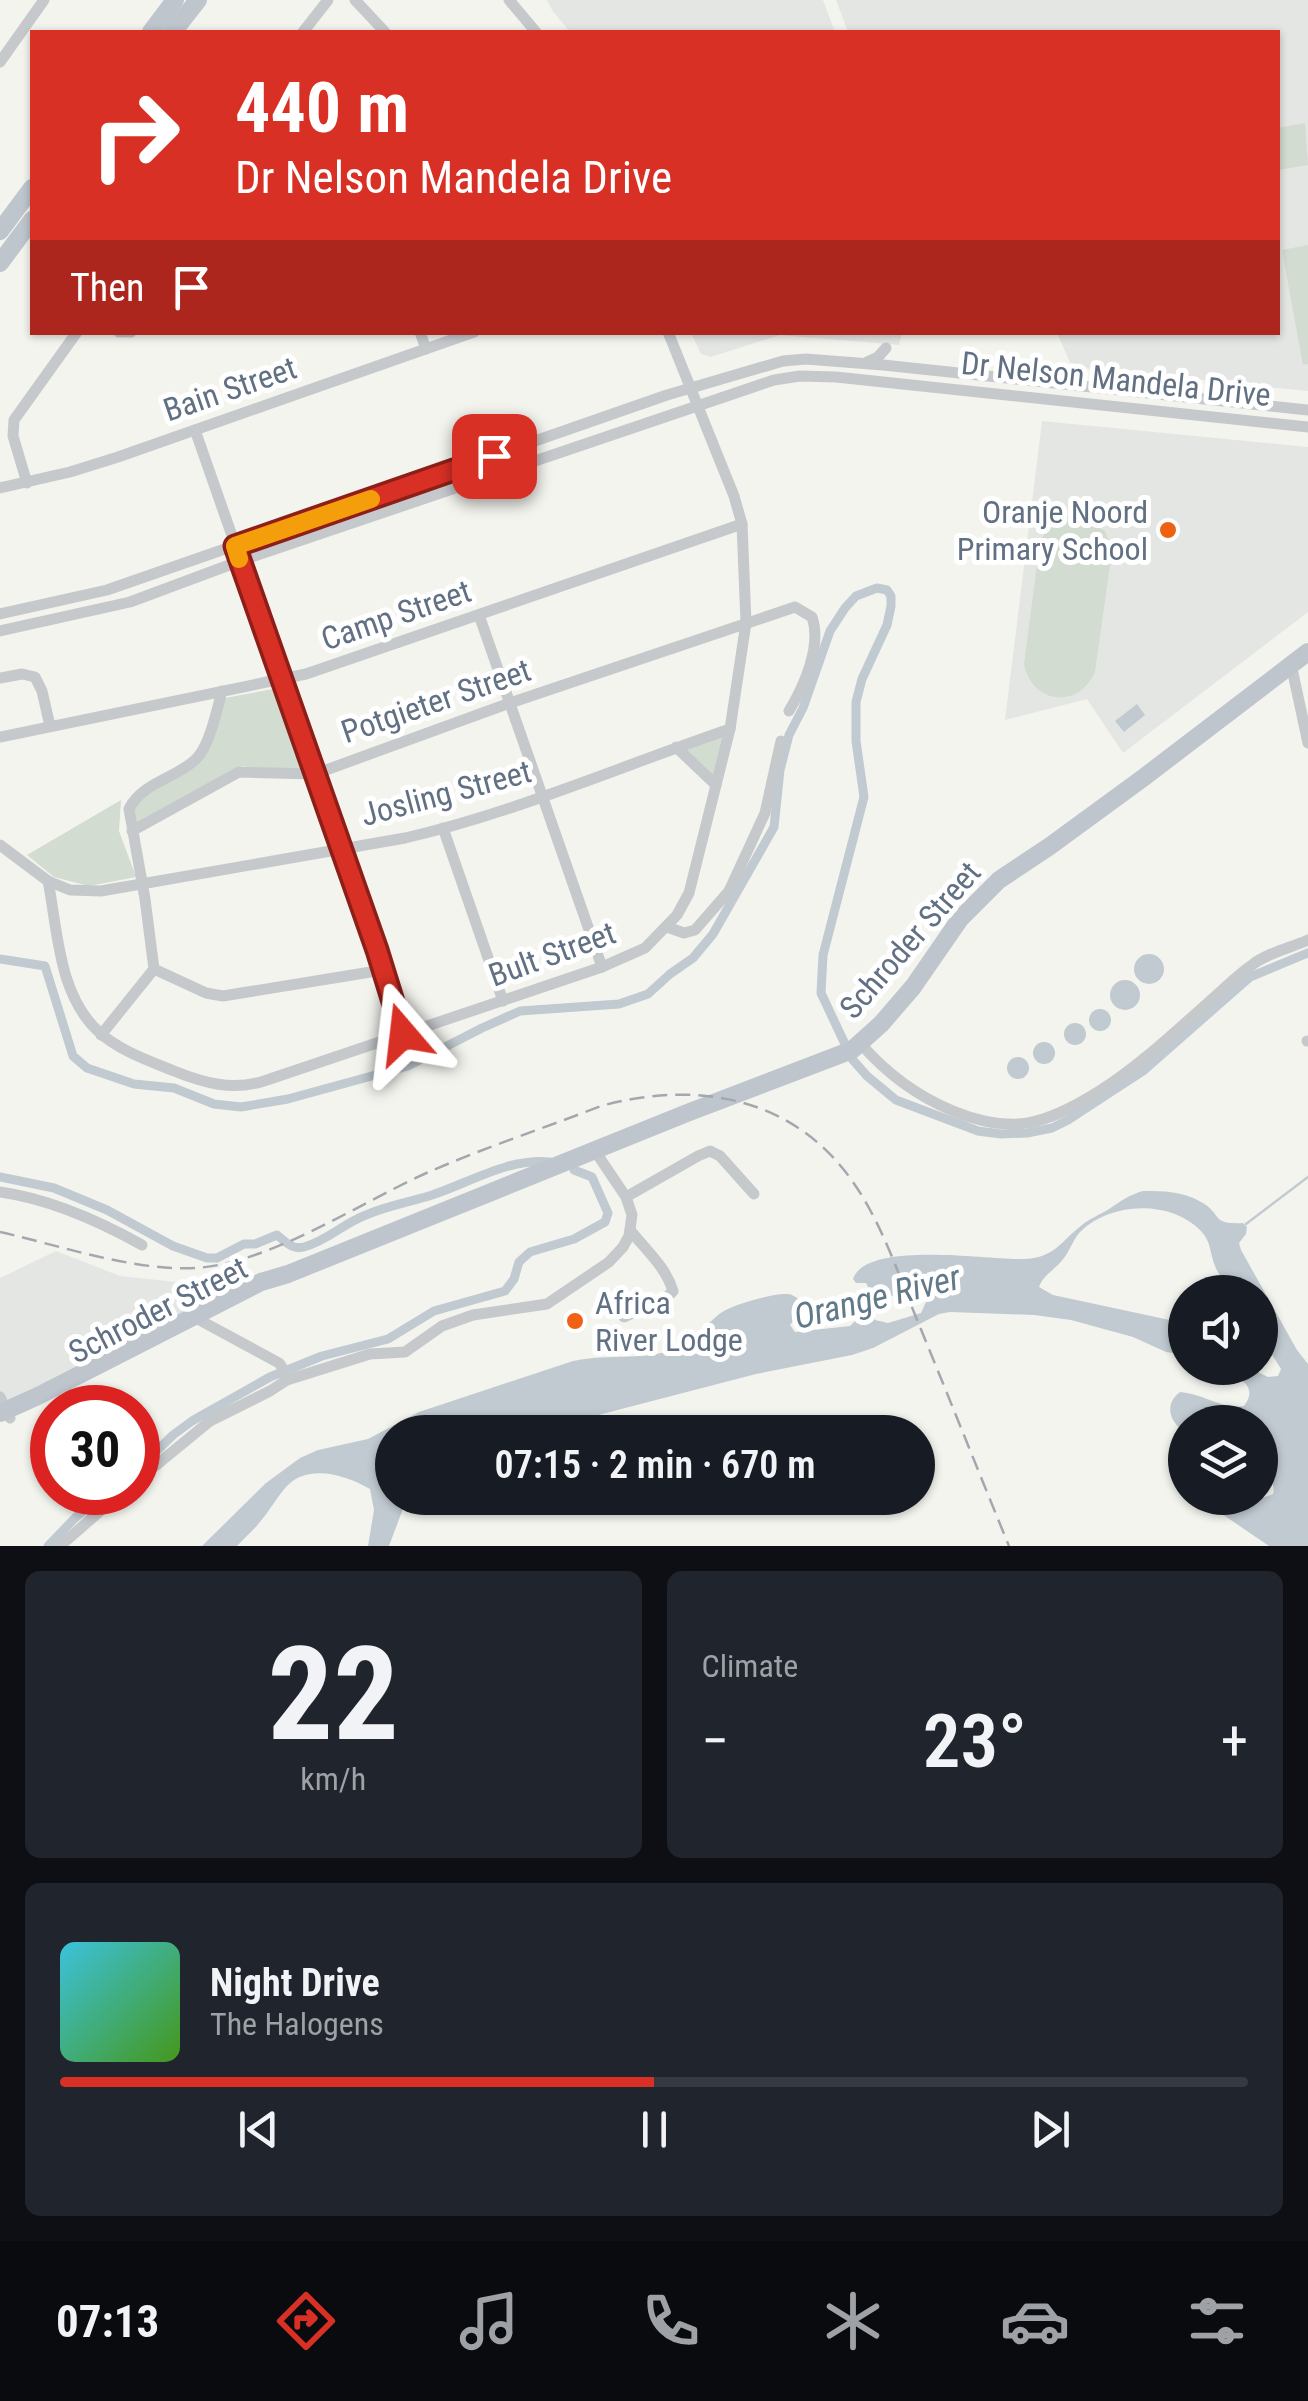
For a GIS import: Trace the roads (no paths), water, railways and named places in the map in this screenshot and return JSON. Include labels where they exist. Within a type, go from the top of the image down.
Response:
[{"type":"highway","points":[[152,30],[175,0]]},
{"type":"highway","points":[[176,30],[198,0]]},
{"type":"highway","points":[[0,232],[30,191]]},
{"type":"highway","points":[[0,262],[30,223]]},
{"type":"highway","name":"Schroder Street","points":[[3,1413],[278,1283],[288,1274],[852,1049],[881,1024],[960,919],[999,880],[1143,778],[1308,652]]},
{"type":"street","points":[[0,62],[44,0]]},
{"type":"street","points":[[306,30],[328,0]]},
{"type":"street","points":[[354,0],[383,30]]},
{"type":"street","points":[[509,0],[534,30]]},
{"type":"street","points":[[26,483],[13,436],[14,420],[74,335]]},
{"type":"street","points":[[421,335],[426,349]]},
{"type":"street","name":"Bain Street","points":[[0,488],[102,462],[466,335]]},
{"type":"street","name":"Bult Street","points":[[48,881],[68,982],[81,1010],[101,1034],[127,1050],[210,1084],[242,1087],[602,967],[645,948],[667,927],[693,882],[730,729],[746,623],[742,524],[669,335]]},
{"type":"street","points":[[863,364],[886,348]]},
{"type":"street","name":"Dr Nelson Mandela Drive","points":[[0,614],[107,590],[692,388],[783,361],[863,364],[1308,410]]},
{"type":"street","points":[[860,379],[889,368],[913,385]]},
{"type":"street","name":"Dr Nelson Mandela Drive","points":[[0,632],[130,602],[240,561],[787,377],[860,379],[1308,428]]},
{"type":"street","points":[[195,430],[403,1034]]},
{"type":"street","name":"Camp Street","points":[[0,736],[314,672],[742,524]]},
{"type":"street","name":"Potgieter Street","points":[[132,831],[239,772],[315,774],[794,607],[805,611],[814,622],[814,644],[789,711]]},
{"type":"street","points":[[479,615],[602,967]]},
{"type":"street","points":[[1291,664],[1304,704],[1308,743]]},
{"type":"street","points":[[0,678],[26,674],[38,679],[50,726]]},
{"type":"street","points":[[101,1034],[154,969],[129,809],[136,798],[201,753],[222,692]]},
{"type":"street","name":"Josling Street","points":[[48,881],[80,892],[101,891],[406,838],[730,729]]},
{"type":"street","points":[[667,927],[684,933],[695,930],[729,891],[765,813],[781,741]]},
{"type":"street","points":[[676,748],[716,784]]},
{"type":"street","points":[[444,828],[503,1001]]},
{"type":"street","points":[[0,845],[48,881]]},
{"type":"street","points":[[852,1049],[870,1055],[912,1091],[967,1117],[998,1124],[1049,1119],[1140,1063],[1255,962],[1308,940]]},
{"type":"street","points":[[154,969],[218,996],[383,970]]},
{"type":"street","points":[[160,1462],[210,1421],[270,1391],[285,1372],[370,1354],[405,1352],[442,1326],[473,1315],[547,1304],[608,1262],[623,1247],[632,1215],[626,1197],[595,1151]]},
{"type":"street","points":[[626,1197],[710,1152],[720,1156],[754,1194]]},
{"type":"street","points":[[0,1192],[24,1196],[105,1224],[142,1246]]},
{"type":"street","points":[[624,1317],[665,1299],[672,1290],[662,1268],[630,1230]]},
{"type":"street","points":[[196,1319],[285,1372]]},
{"type":"street","points":[[60,1546],[96,1515]]},
{"type":"water","points":[[1137,704],[1145,715],[1124,732],[1115,721]]},
{"type":"water","points":[[1149,954],[1163,963],[1164,969],[1155,983],[1149,984],[1135,975],[1134,969],[1143,955]]},
{"type":"water","points":[[1125,980],[1136,984],[1140,995],[1136,1006],[1125,1010],[1114,1006],[1110,995],[1114,984]]},
{"type":"water","points":[[1100,1009],[1108,1012],[1108,1028],[1100,1031],[1092,1028],[1089,1020],[1092,1012]]},
{"type":"water","points":[[1075,1023],[1083,1026],[1083,1042],[1075,1045],[1067,1042],[1064,1034],[1067,1026]]},
{"type":"water","points":[[1044,1042],[1052,1045],[1052,1061],[1044,1064],[1036,1061],[1033,1053],[1036,1045]]},
{"type":"water","points":[[1018,1057],[1026,1060],[1026,1076],[1018,1079],[1010,1076],[1007,1068],[1010,1060]]},
{"type":"water","name":"Orange River","points":[[1143,1191],[1187,1196],[1208,1206],[1221,1220],[1247,1227],[1239,1243],[1255,1275],[1220,1275],[1209,1243],[1188,1221],[1173,1213],[1140,1208],[1093,1222],[1080,1232],[1064,1258],[1043,1279],[1039,1287],[1053,1295],[1168,1320],[1168,1352],[1133,1337],[1071,1320],[950,1312],[852,1355],[756,1374],[598,1415],[413,1415],[573,1361],[669,1351],[688,1343],[724,1311],[779,1294],[799,1299],[799,1314],[790,1325],[795,1332],[850,1326],[857,1319],[868,1287],[853,1279],[863,1267],[903,1256],[1043,1256],[1088,1220]],"holes":[[[899,1294],[918,1295],[926,1302],[921,1313],[888,1323],[875,1320],[877,1306]]]},
{"type":"water","points":[[1278,1316],[1308,1364],[1308,1546],[1269,1546],[1223,1515],[1278,1515],[1278,1405],[1245,1405],[1249,1392],[1246,1385],[1278,1385]]},
{"type":"water","points":[[1180,1392],[1225,1405],[1171,1405]]},
{"type":"water","points":[[375,1435],[375,1515],[401,1515],[389,1546],[368,1546],[374,1510],[370,1489],[340,1476],[318,1473],[297,1478],[288,1485],[237,1546],[202,1546],[266,1483],[300,1458]]},
{"type":"waterway","points":[[0,959],[45,966],[73,1056],[87,1068],[134,1084],[174,1088],[214,1104],[241,1107],[288,1099],[408,1066],[520,1011],[619,1004],[648,994],[693,958],[713,934],[774,827],[780,770],[789,735],[803,708],[830,631],[856,596],[877,588],[887,590],[891,606],[856,702],[856,741],[864,797],[823,955],[821,993],[852,1059],[867,1076],[896,1100],[978,1131],[1027,1133],[1052,1128],[1143,1071],[1250,977],[1308,953]]},
{"type":"waterway","points":[[0,1177],[54,1188],[107,1210],[173,1246],[217,1258],[244,1244],[277,1235],[293,1246],[304,1247],[374,1212],[504,1167],[550,1162]]},
{"type":"waterway","points":[[160,1448],[192,1421],[270,1377],[322,1356],[388,1339],[434,1311],[505,1291],[519,1262],[530,1252],[574,1239],[605,1222],[608,1213],[592,1177],[574,1170]]},
{"type":"waterway","points":[[1246,1224],[1308,1177]]},
{"type":"waterway","points":[[48,1546],[78,1515]]},
{"type":"railway","points":[[0,1232],[147,1266],[196,1268],[224,1264],[282,1245],[422,1175],[601,1106],[672,1095],[740,1102],[772,1113],[802,1130],[829,1153],[864,1199],[890,1253],[1009,1546]]},
{"type":"place","name":"Oranje Noord Primary School","points":[[1168,530]]},
{"type":"place","name":"Africa River Lodge","points":[[575,1321]]}]
